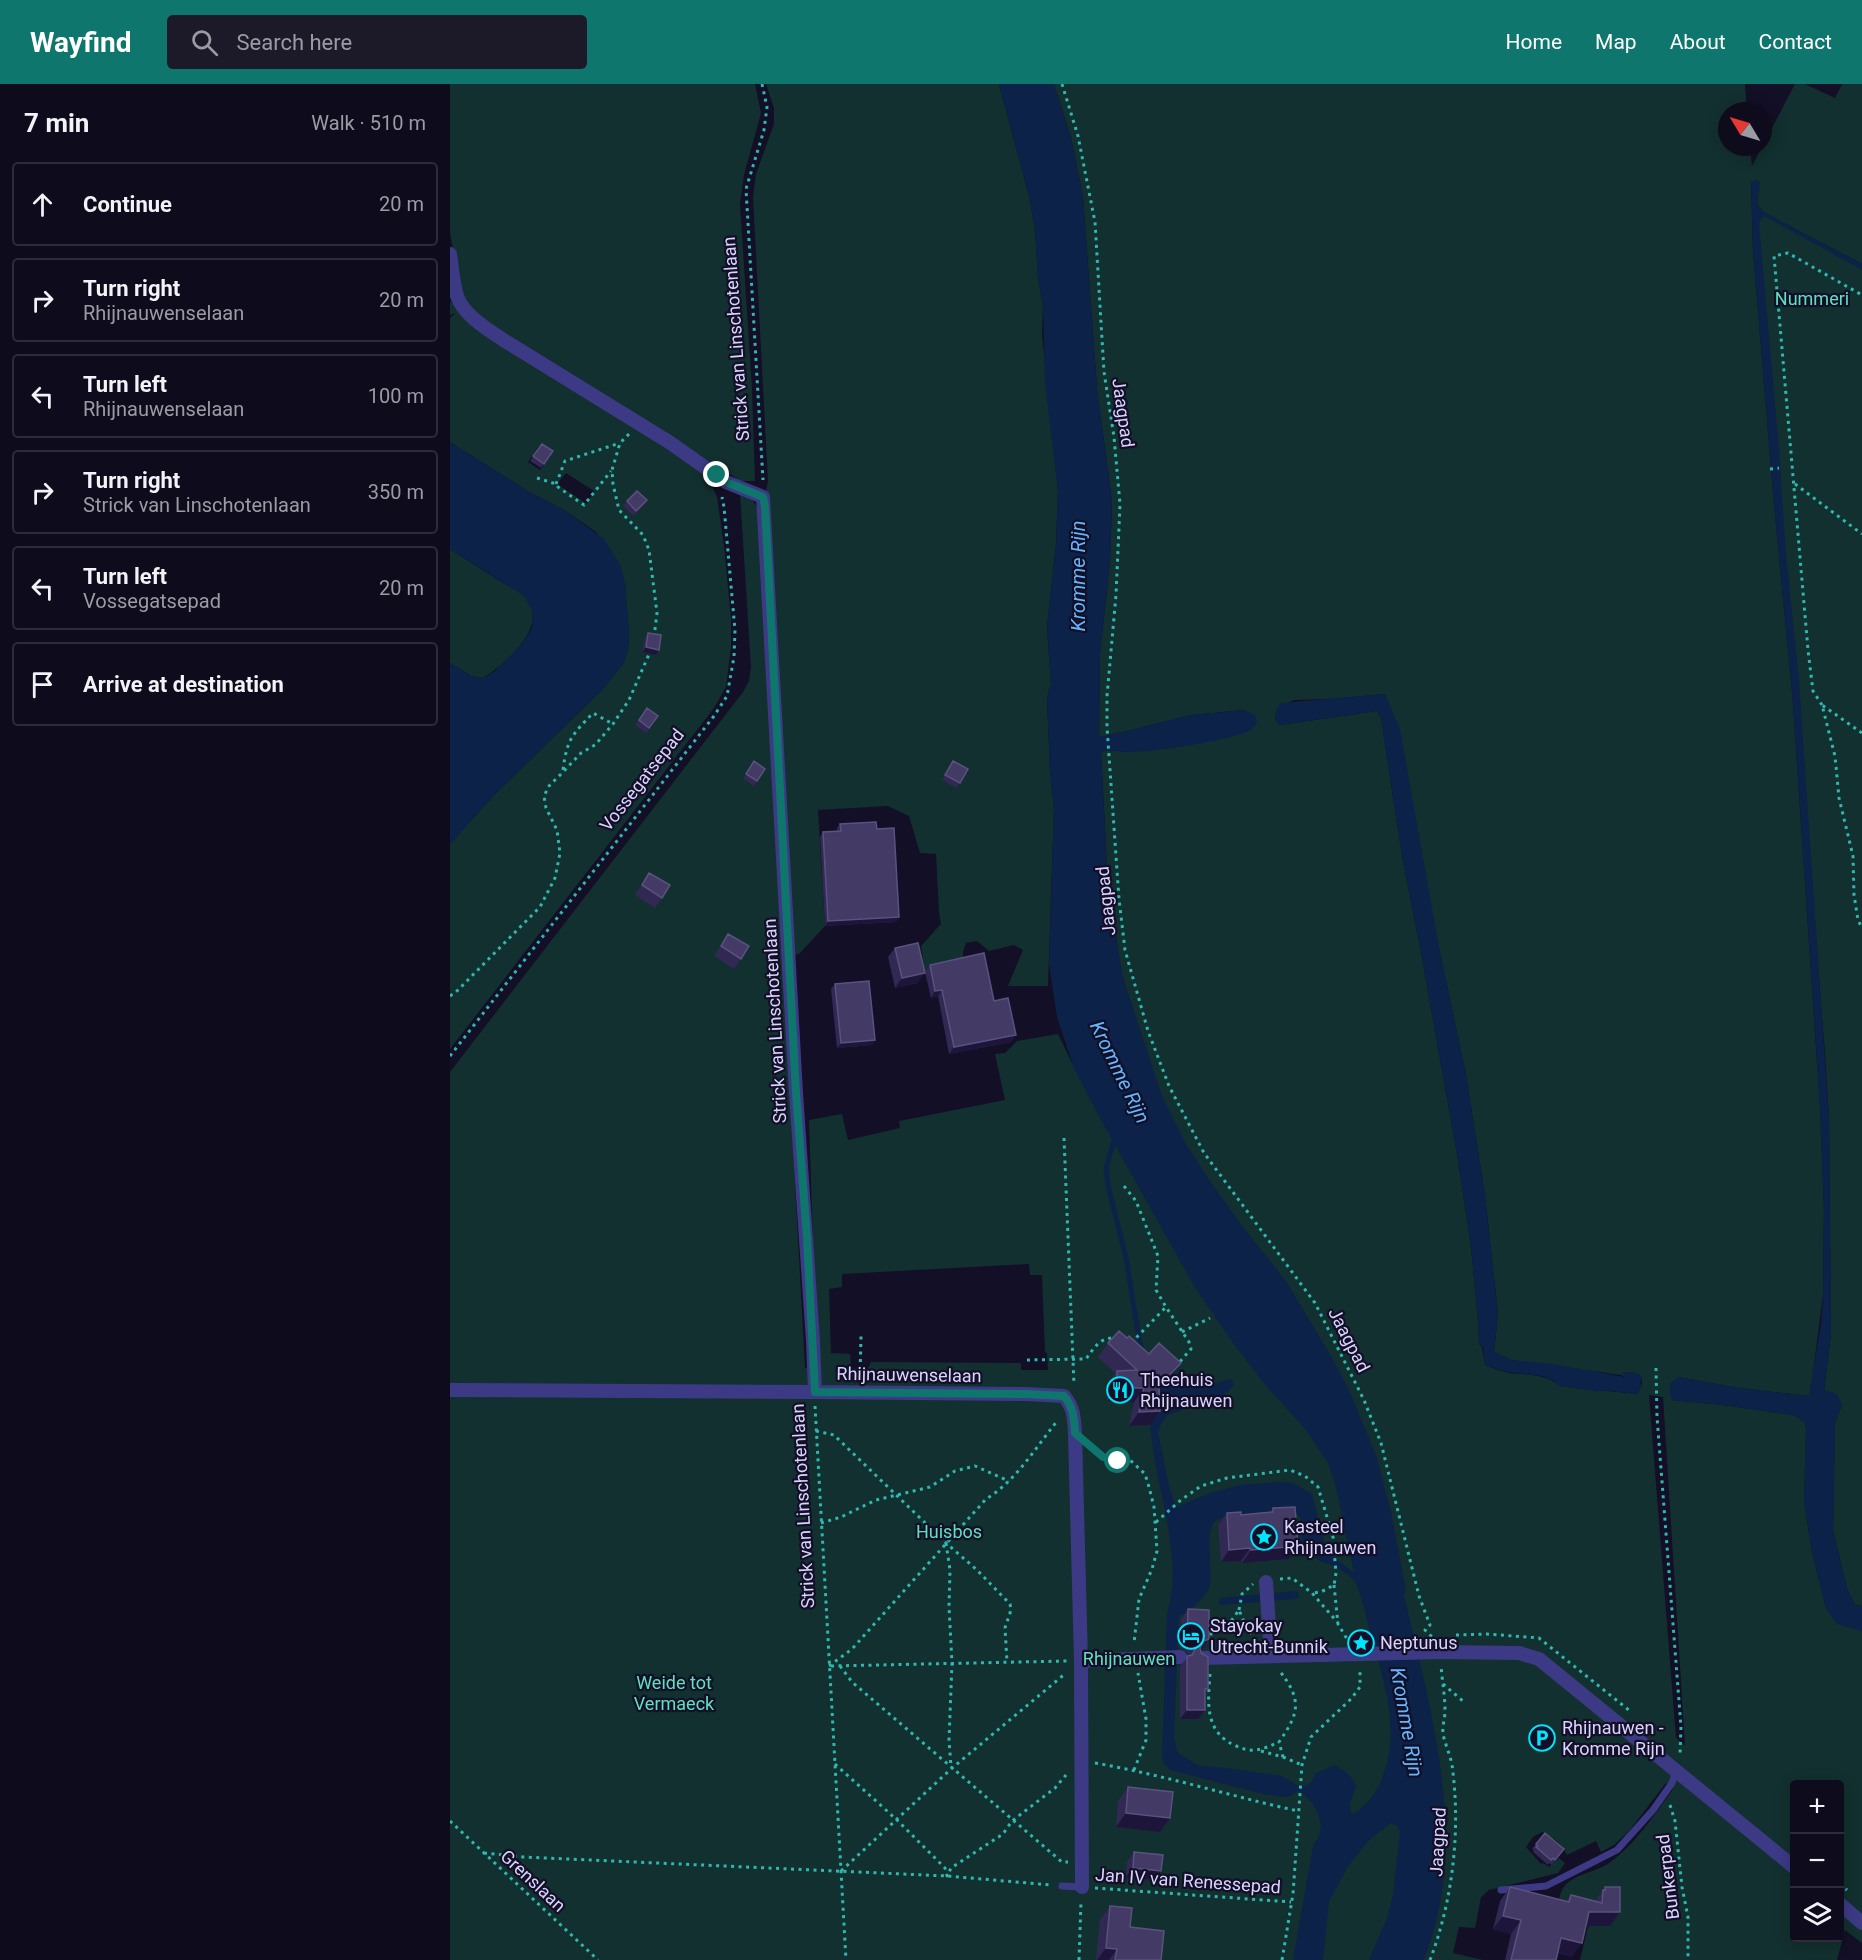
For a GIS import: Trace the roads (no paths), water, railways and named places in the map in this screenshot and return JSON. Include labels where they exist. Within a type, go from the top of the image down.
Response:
[{"type":"street","name":"Strick van Linschotenlaan","points":[[450,254],[458,298],[468,313],[479,323],[644,426],[726,482],[763,497],[815,1392]]},
{"type":"street","name":"Rhijnauwenselaan","points":[[450,1390],[1064,1396],[1071,1404],[1074,1415],[1081,1661]]},
{"type":"street","points":[[1266,1584],[1270,1656]]},
{"type":"street","points":[[1206,1658],[1355,1654],[1434,1648],[1519,1653],[1539,1659],[1790,1864]]},
{"type":"street","points":[[1082,1887],[1081,1661],[1179,1657]]},
{"type":"street","points":[[1844,1908],[1862,1923]]},
{"type":"lane","points":[[1502,1890],[1546,1886],[1617,1850],[1639,1827],[1663,1795],[1676,1771]]},
{"type":"lane","points":[[1062,1886],[1082,1887]]},
{"type":"water","name":"Kromme Rijn","points":[[999,84],[1054,84],[1071,138],[1083,197],[1097,389],[1112,501],[1110,562],[1100,653],[1099,735],[1101,737],[1191,715],[1244,710],[1255,715],[1257,721],[1252,729],[1243,733],[1192,745],[1128,752],[1107,750],[1101,752],[1108,887],[1122,975],[1162,1096],[1186,1144],[1212,1184],[1286,1281],[1331,1356],[1350,1392],[1377,1458],[1391,1512],[1406,1590],[1404,1596],[1435,1732],[1442,1778],[1445,1824],[1444,1870],[1437,1916],[1424,1960],[1369,1960],[1387,1918],[1393,1895],[1400,1831],[1397,1826],[1391,1823],[1368,1841],[1349,1865],[1329,1901],[1323,1960],[1293,1960],[1313,1846],[1321,1826],[1315,1808],[1307,1797],[1297,1791],[1291,1796],[1282,1797],[1263,1794],[1170,1770],[1164,1764],[1162,1755],[1167,1613],[1173,1576],[1170,1537],[1158,1479],[1149,1401],[1171,1378],[1194,1385],[1231,1379],[1234,1385],[1223,1396],[1168,1415],[1161,1424],[1158,1433],[1169,1486],[1176,1507],[1210,1493],[1240,1485],[1293,1483],[1312,1494],[1327,1552],[1354,1573],[1335,1483],[1328,1463],[1306,1430],[1262,1381],[1233,1343],[1194,1286],[1074,1068],[1057,1017],[1049,964],[1054,808],[1047,698],[1051,684],[1047,627],[1056,544],[1058,491],[1045,384],[1043,306],[1029,196]],"holes":[[[1272,1511],[1296,1513],[1300,1517],[1301,1547],[1319,1560],[1345,1573],[1356,1584],[1386,1691],[1391,1728],[1387,1765],[1375,1792],[1365,1805],[1353,1814],[1350,1804],[1356,1786],[1347,1773],[1334,1765],[1315,1774],[1311,1782],[1305,1786],[1298,1786],[1282,1776],[1197,1765],[1177,1752],[1174,1738],[1179,1616],[1196,1604],[1209,1588],[1211,1572],[1209,1541],[1213,1525],[1217,1520],[1236,1515]]]},
{"type":"water","points":[[1758,180],[1760,183],[1757,204],[1763,212],[1862,264],[1862,270],[1766,217],[1762,218],[1759,223],[1786,554],[1799,681],[1829,1119],[1831,1334],[1824,1390],[1837,1394],[1842,1405],[1835,1423],[1833,1530],[1847,1589],[1855,1605],[1862,1606],[1862,1631],[1837,1624],[1826,1608],[1812,1552],[1804,1501],[1805,1422],[1793,1415],[1672,1400],[1670,1393],[1670,1384],[1678,1377],[1739,1388],[1809,1396],[1821,1323],[1824,1209],[1820,1107],[1793,703],[1753,251],[1751,182]]},
{"type":"water","points":[[450,442],[529,492],[564,510],[604,539],[621,566],[625,584],[629,635],[628,650],[623,664],[603,689],[493,796],[450,844],[450,663],[471,676],[483,678],[495,671],[522,644],[532,628],[533,612],[524,596],[450,549]]},
{"type":"water","points":[[1385,694],[1400,729],[1438,942],[1465,1070],[1485,1195],[1498,1314],[1494,1352],[1511,1360],[1554,1364],[1625,1377],[1623,1372],[1637,1373],[1642,1378],[1640,1383],[1642,1385],[1637,1394],[1602,1390],[1596,1392],[1559,1386],[1542,1376],[1507,1372],[1485,1365],[1483,1347],[1479,1344],[1471,1247],[1458,1160],[1402,856],[1381,718],[1377,711],[1280,725],[1275,719],[1281,703]]},
{"type":"water","points":[[1298,1592],[1299,1597],[1296,1599],[1220,1605],[1219,1598]]},
{"type":"waterway","points":[[1115,1137],[1106,1168],[1108,1186],[1126,1258],[1142,1351]]},
{"type":"place","name":"Theehuis Rhijnauwen","points":[[1120,1390]]},
{"type":"place","name":"Kasteel Rhijnauwen","points":[[1264,1537]]},
{"type":"place","name":"Stayokay Utrecht-Bunnik","points":[[1191,1636]]},
{"type":"place","name":"Neptunus","points":[[1361,1643]]},
{"type":"place","name":"Rhijnauwen - Kromme Rijn","points":[[1542,1738]]},
{"type":"park label","name":"Nummeri","points":[[1812,299]]},
{"type":"park label","name":"Huisbos","points":[[949,1532]]},
{"type":"park label","name":"Rhijnauwen","points":[[1129,1659]]},
{"type":"park label","name":"Weide tot Vermaeck","points":[[674,1693]]}]
